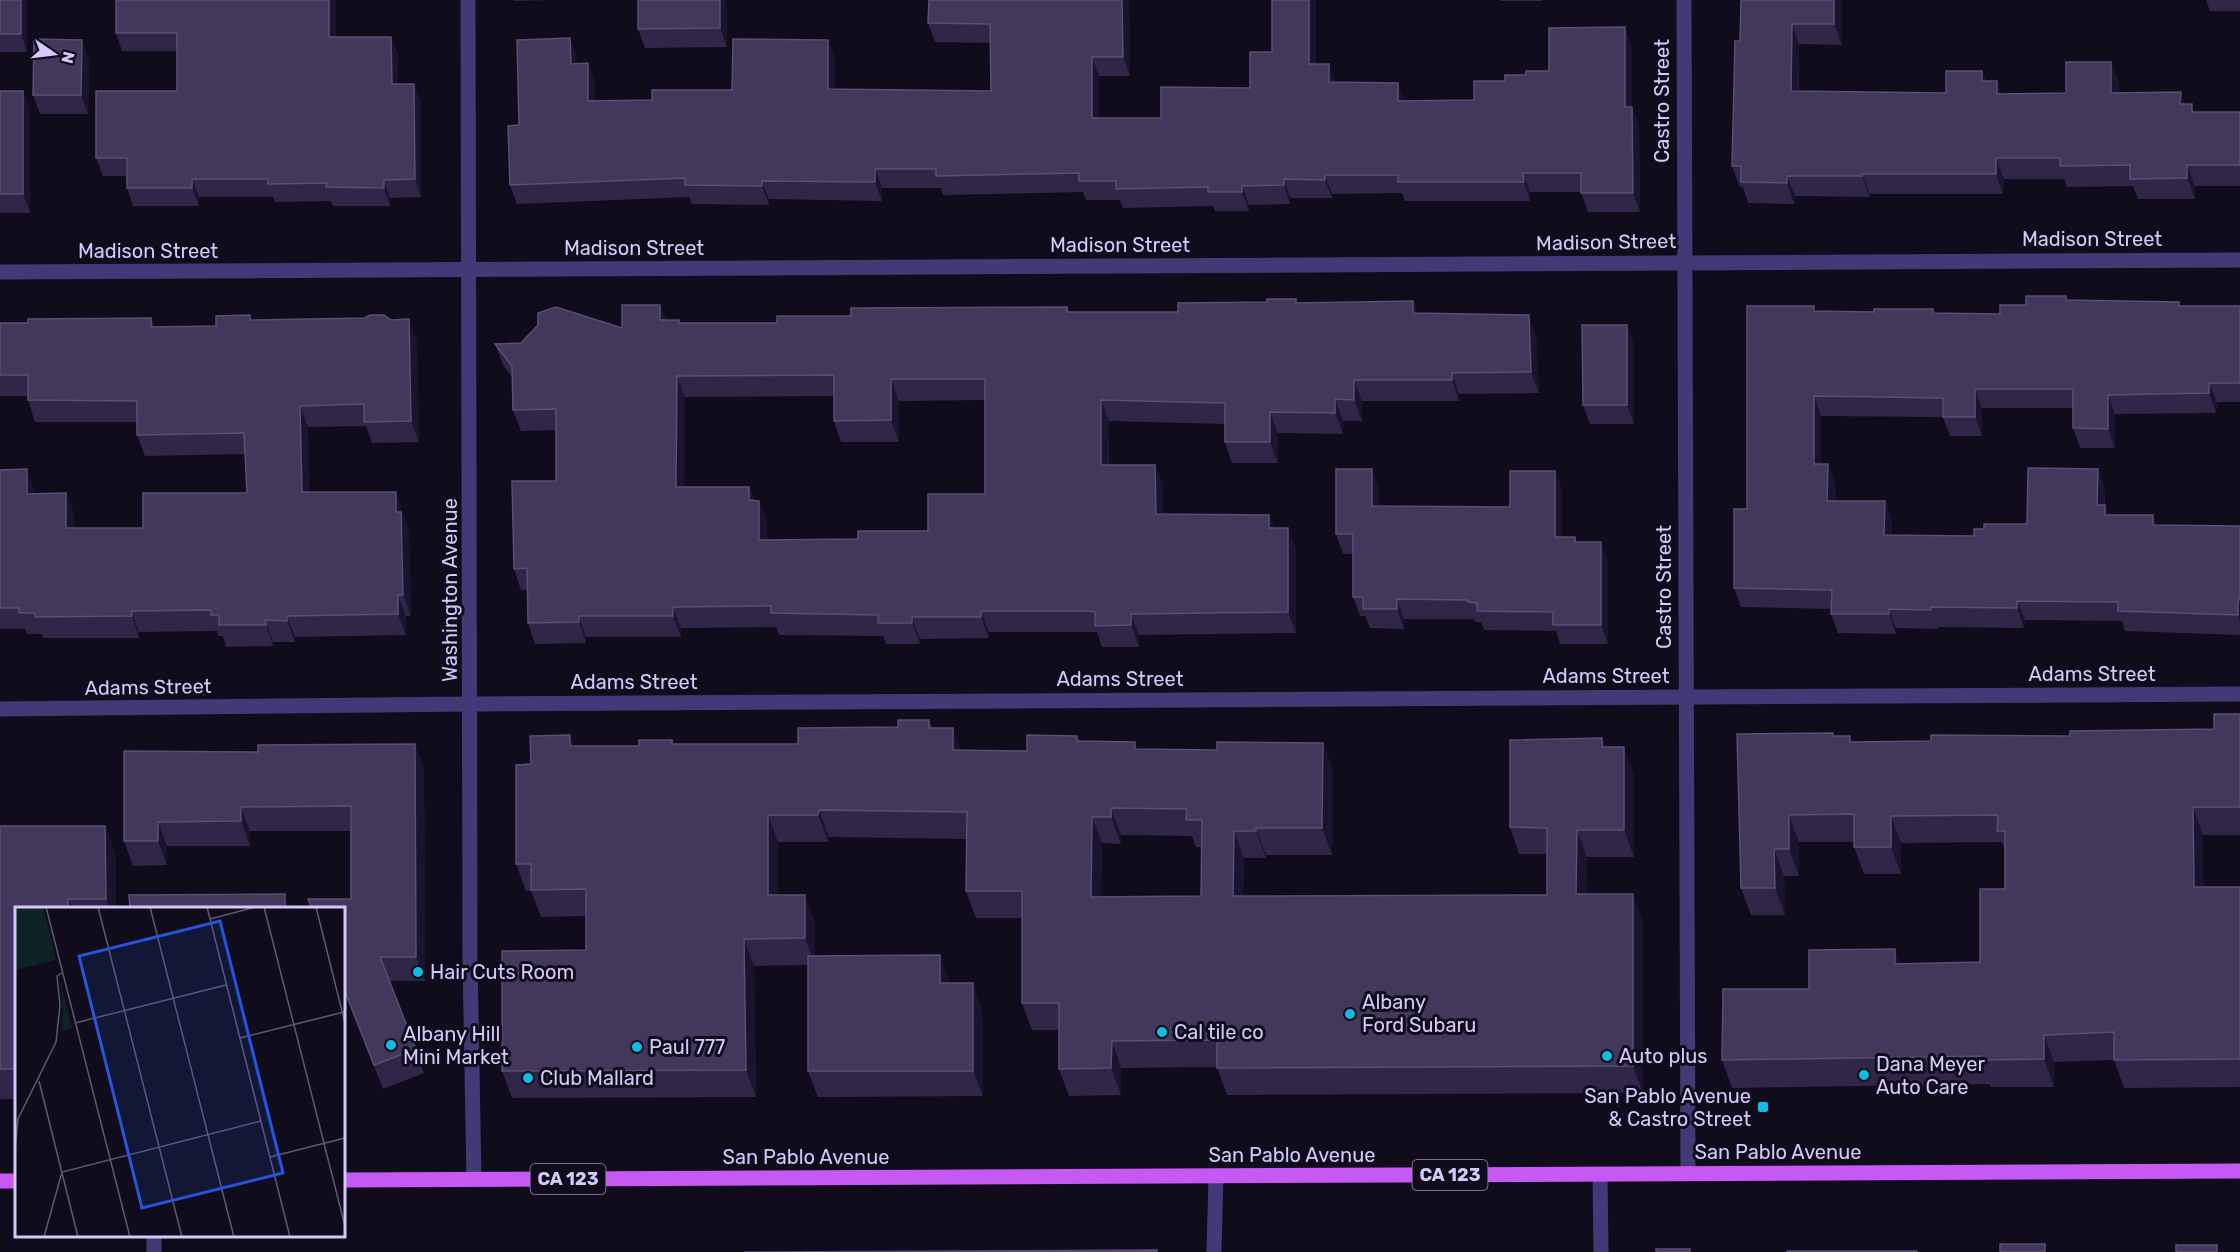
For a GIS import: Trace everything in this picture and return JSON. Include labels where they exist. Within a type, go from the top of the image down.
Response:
[{"type":"main road","name":"San Pablo Avenue","points":[[345,1180],[2240,1171]]},
{"type":"street","name":"Washington Avenue","points":[[468,0],[471,970],[474,1179]]},
{"type":"street","name":"Castro Street","points":[[1684,0],[1683,262],[1688,1174]]},
{"type":"street","name":"Madison Street","points":[[0,272],[2240,260]]},
{"type":"street","name":"Adams Street","points":[[0,709],[471,704],[2240,694]]},
{"type":"street","points":[[1600,1174],[1601,1252]]},
{"type":"street","points":[[1215,1252],[1216,1176]]},
{"type":"building","points":[[0,0],[21,0],[21,34],[0,34]]},
{"type":"building","points":[[116,0],[329,0],[329,37],[391,37],[392,84],[414,84],[415,179],[384,180],[384,188],[326,187],[327,183],[268,184],[268,179],[192,179],[192,188],[127,188],[127,158],[96,158],[96,91],[177,91],[177,33],[116,33]]},
{"type":"building","points":[[638,0],[720,0],[720,28],[638,29]]},
{"type":"building","points":[[929,0],[1122,0],[1123,57],[1092,57],[1092,118],[1161,118],[1161,87],[1250,88],[1250,52],[1272,52],[1272,0],[1309,0],[1309,64],[1329,64],[1329,82],[1398,83],[1398,101],[1474,100],[1474,81],[1505,81],[1505,75],[1526,75],[1526,71],[1549,71],[1549,28],[1625,27],[1625,107],[1632,107],[1633,193],[1581,193],[1581,173],[1523,173],[1524,182],[1398,182],[1398,175],[1325,175],[1325,180],[1284,179],[1284,185],[1242,186],[1242,192],[1208,192],[1208,187],[1116,189],[1116,181],[1079,181],[1079,173],[936,176],[936,169],[875,169],[875,182],[762,181],[762,186],[685,185],[685,178],[510,185],[508,126],[519,125],[517,40],[570,38],[571,64],[588,63],[588,101],[652,100],[652,90],[732,90],[733,39],[828,40],[828,89],[991,91],[990,24],[928,23]]},
{"type":"building","points":[[1741,0],[1834,0],[1834,24],[1792,24],[1791,91],[1946,93],[1946,71],[1982,71],[1982,81],[1997,81],[1997,94],[2066,93],[2066,62],[2111,62],[2111,93],[2181,92],[2180,104],[2192,104],[2192,112],[2240,112],[2240,165],[2187,165],[2187,178],[2130,179],[2130,165],[2060,166],[2060,158],[1996,158],[1996,174],[1787,176],[1787,183],[1741,182],[1741,166],[1732,166],[1735,41],[1740,41]]},
{"type":"building","points":[[34,39],[82,40],[81,95],[33,95]]},
{"type":"building","points":[[0,91],[23,91],[23,194],[0,194]]},
{"type":"building","points":[[2026,296],[2066,296],[2066,300],[2179,302],[2179,306],[2240,306],[2240,383],[2209,383],[2209,393],[2108,395],[2108,429],[2073,428],[2073,389],[1975,389],[1975,417],[1943,417],[1943,398],[1814,396],[1814,464],[1828,464],[1827,501],[1885,501],[1884,535],[1974,536],[1974,529],[1984,529],[1984,524],[2027,524],[2028,468],[2098,469],[2097,505],[2105,505],[2105,515],[2153,515],[2153,525],[2240,526],[2238,615],[2118,611],[2118,602],[2017,601],[2017,608],[1931,607],[1931,610],[1889,609],[1889,614],[1831,614],[1832,590],[1734,588],[1734,509],[1747,509],[1747,306],[1814,306],[1814,311],[1874,312],[1874,309],[1933,309],[1933,313],[2000,314],[2000,305],[2026,305]]},
{"type":"building","points":[[1267,299],[1296,299],[1296,303],[1413,301],[1413,313],[1529,315],[1531,372],[1452,373],[1452,380],[1354,380],[1354,400],[1335,399],[1335,413],[1270,412],[1270,442],[1225,442],[1225,403],[1101,400],[1101,465],[1155,465],[1156,514],[1269,515],[1269,528],[1288,528],[1288,612],[1131,614],[1131,625],[1095,626],[1095,612],[1088,611],[981,611],[981,617],[912,617],[912,623],[878,623],[878,615],[771,613],[771,606],[673,607],[673,616],[579,616],[579,622],[528,623],[527,568],[514,569],[512,481],[556,481],[556,409],[513,410],[512,366],[495,344],[521,343],[538,325],[538,313],[556,307],[622,328],[622,305],[660,305],[660,320],[679,320],[679,323],[777,323],[777,316],[851,316],[851,308],[1067,307],[1067,312],[1178,312],[1178,303],[1267,302]],"holes":[[[834,375],[834,421],[891,420],[891,379],[985,379],[985,494],[928,494],[928,531],[858,531],[858,539],[759,540],[759,501],[749,500],[749,487],[676,487],[677,376]]]},
{"type":"building","points":[[250,315],[250,320],[365,318],[370,315],[384,315],[391,320],[409,319],[411,421],[364,422],[364,404],[300,406],[302,492],[396,492],[396,512],[401,512],[403,595],[398,595],[398,614],[287,616],[287,621],[265,620],[266,625],[219,625],[219,615],[211,615],[211,610],[131,611],[132,616],[35,617],[35,613],[19,613],[19,608],[0,608],[0,470],[27,469],[27,494],[66,493],[66,528],[143,528],[143,493],[247,493],[244,433],[137,435],[137,401],[28,400],[28,375],[0,375],[0,323],[28,323],[28,319],[151,318],[151,327],[216,326],[216,316]]},
{"type":"building","points":[[1582,325],[1627,325],[1627,405],[1583,405]]},
{"type":"building","points":[[1336,469],[1372,469],[1372,506],[1510,507],[1510,471],[1555,471],[1555,537],[1575,537],[1575,542],[1601,542],[1601,625],[1553,625],[1553,612],[1477,611],[1477,603],[1468,602],[1468,600],[1397,599],[1397,609],[1363,609],[1363,597],[1353,597],[1353,534],[1336,534]]},
{"type":"building","points":[[2214,714],[2240,714],[2240,807],[2193,807],[2194,887],[2240,887],[2240,1059],[2114,1060],[2114,1032],[2044,1035],[2044,1059],[1981,1060],[1981,1056],[1722,1060],[1723,989],[1809,989],[1809,950],[1895,949],[1895,964],[1980,962],[1980,889],[2005,889],[2005,831],[1997,831],[1998,815],[1891,816],[1891,847],[1854,847],[1854,814],[1789,815],[1789,849],[1774,849],[1775,888],[1741,888],[1737,734],[1833,733],[1833,736],[1850,736],[1850,742],[1931,741],[1931,735],[2070,736],[2070,731],[2214,729]]},
{"type":"building","points":[[898,720],[929,720],[929,728],[953,728],[953,750],[1027,751],[1027,735],[1077,736],[1077,741],[1135,742],[1135,749],[1217,750],[1217,742],[1323,743],[1322,828],[1256,828],[1256,831],[1234,831],[1233,896],[1547,895],[1547,828],[1510,827],[1510,740],[1602,738],[1602,747],[1624,747],[1624,830],[1577,830],[1576,894],[1633,894],[1633,1066],[1217,1068],[1217,1040],[1112,1041],[1111,1068],[1059,1069],[1059,1003],[1022,1003],[1022,891],[966,891],[967,812],[819,810],[818,815],[768,815],[768,895],[805,895],[805,938],[744,939],[746,1070],[502,1071],[502,951],[586,950],[586,889],[531,890],[531,864],[516,864],[516,765],[531,764],[530,736],[570,735],[570,746],[639,746],[639,740],[672,740],[672,744],[798,744],[798,728],[898,727]],"holes":[[[1111,808],[1187,809],[1186,820],[1202,820],[1201,896],[1091,897],[1092,817],[1111,817]]]},
{"type":"building","points":[[415,744],[416,957],[380,957],[416,1049],[374,1065],[345,992],[345,907],[311,907],[308,899],[351,899],[351,806],[241,807],[241,821],[158,822],[158,841],[124,841],[124,751],[258,752],[258,745]]},
{"type":"building","points":[[0,826],[105,826],[106,899],[68,899],[68,907],[15,907],[15,1069],[0,1069]]},
{"type":"building","points":[[285,894],[285,907],[130,907],[129,895]]},
{"type":"building","points":[[940,955],[940,983],[973,983],[973,1071],[808,1071],[808,956]]},
{"type":"building","points":[[2000,1244],[2045,1244],[2045,1252],[2000,1252]]},
{"type":"building","points":[[2176,1245],[2217,1245],[2217,1252],[2176,1252]]},
{"type":"building","points":[[1656,1249],[1690,1249],[1690,1252],[1656,1252]]},
{"type":"building","points":[[1157,1250],[1157,1252],[744,1252]]},
{"type":"building","points":[[1917,1251],[1917,1252],[1787,1252]]},
{"type":"place","name":"Hair Cuts Room","points":[[418,972]]},
{"type":"place","name":"Albany Ford Subaru","points":[[1350,1014]]},
{"type":"place","name":"Cal tile co","points":[[1162,1032]]},
{"type":"place","name":"Albany Hill Mini Market","points":[[391,1045]]},
{"type":"place","name":"Paul 777","points":[[637,1047]]},
{"type":"place","name":"Auto plus","points":[[1607,1056]]},
{"type":"place","name":"Dana Meyer Auto Care","points":[[1864,1075]]},
{"type":"place","name":"Club Mallard","points":[[528,1078]]},
{"type":"place","name":"San Pablo Avenue & Castro Street","points":[[1763,1107]]}]
